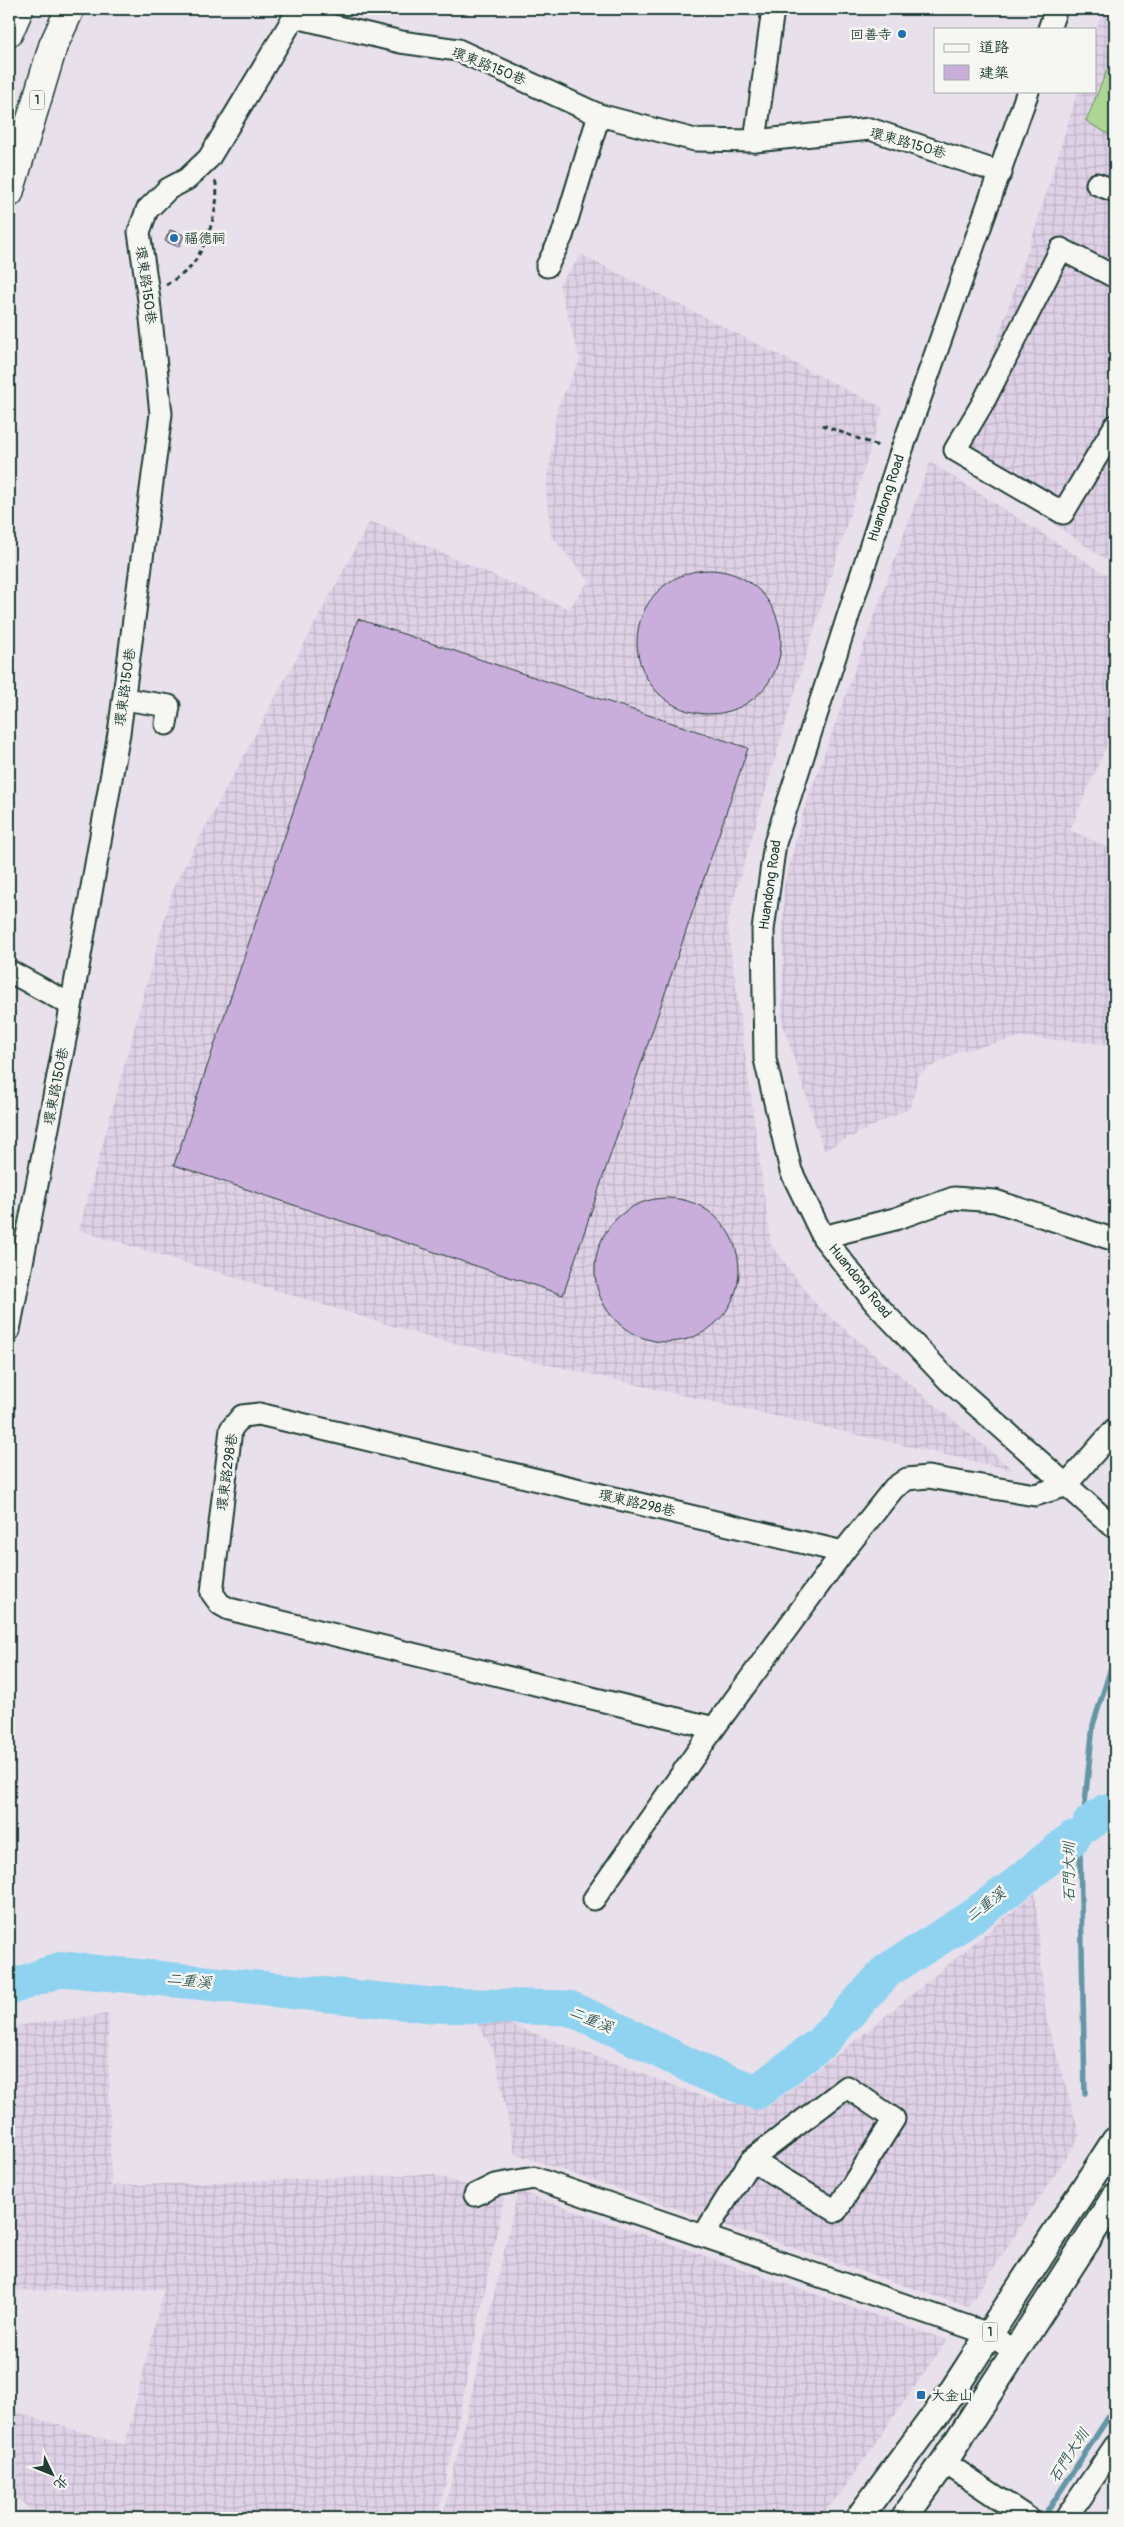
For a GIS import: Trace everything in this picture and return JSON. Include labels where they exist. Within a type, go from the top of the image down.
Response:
[{"type":"highway","points":[[9,32],[19,9]]},
{"type":"highway","name":"1","points":[[9,193],[53,46],[70,9]]},
{"type":"main road","name":"1","points":[[859,2518],[950,2395],[1115,2142]]},
{"type":"main road","points":[[904,2518],[944,2462],[1115,2197]]},
{"type":"street","points":[[755,141],[774,9]]},
{"type":"street","points":[[1049,28],[1056,9]]},
{"type":"street","name":"環東路150巷","points":[[9,1330],[71,1005],[124,699],[161,414],[150,300],[139,232],[147,210],[168,189],[187,179],[209,158],[298,13],[401,42],[458,50],[599,115],[695,140],[755,141],[870,130],[1002,173]]},
{"type":"street","name":"Huandong Road","points":[[1028,92],[1002,173],[900,455],[775,843],[763,930],[765,1059],[791,1171],[824,1237],[875,1303],[949,1381],[1065,1486],[1115,1528]]},
{"type":"street","points":[[547,266],[562,236],[599,115]]},
{"type":"street","points":[[1115,277],[1061,249],[984,401],[956,450],[1062,514],[1115,426]]},
{"type":"street","points":[[124,699],[169,706],[166,724]]},
{"type":"street","points":[[9,971],[71,1005]]},
{"type":"street","points":[[824,1237],[895,1219],[954,1198],[995,1202],[1115,1240]]},
{"type":"street","name":"環東路298巷","points":[[714,1728],[229,1609],[220,1604],[212,1593],[231,1429],[242,1416],[259,1414],[843,1552]]},
{"type":"street","points":[[594,1899],[714,1728],[843,1552],[894,1488],[907,1479],[928,1477],[1035,1495],[1065,1486],[1115,1429]]},
{"type":"street","points":[[704,2236],[751,2160],[847,2087],[894,2119],[836,2211],[751,2160]]},
{"type":"street","points":[[475,2196],[495,2184],[534,2178],[990,2334],[1016,2352]]},
{"type":"street","points":[[1066,2518],[1115,2446]]},
{"type":"street","points":[[944,2462],[1028,2518]]},
{"type":"path","points":[[150,300],[193,265],[206,239],[219,193],[209,158]]},
{"type":"path","points":[[822,425],[900,455]]},
{"type":"shaded area","points":[[1103,9],[1115,9],[1115,566],[957,457],[1036,226],[1078,92],[1096,92],[1096,31]]},
{"type":"shaded area","points":[[582,255],[883,408],[794,694],[727,922],[771,1245],[818,1307],[1013,1470],[435,1339],[79,1230],[173,888],[370,521],[569,609],[589,581],[551,535],[546,492],[557,408],[580,360],[559,284]]},
{"type":"shaded area","points":[[930,462],[1115,580],[1115,726],[1070,830],[1115,851],[1115,1045],[1021,1037],[957,1052],[919,1074],[910,1108],[824,1150],[782,1022],[784,886],[803,813]]},
{"type":"shaded area","points":[[1035,1893],[1046,2018],[1080,2136],[968,2307],[515,2154],[494,2051],[475,2021],[506,2023],[707,2098],[765,2109],[864,2034]]},
{"type":"shaded area","points":[[108,2014],[111,2186],[432,2174],[504,2198],[438,2518],[40,2518],[9,2491],[9,2410],[125,2445],[164,2289],[9,2291],[9,2027]]},
{"type":"shaded area","points":[[518,2191],[947,2340],[840,2494],[819,2518],[443,2518]]},
{"type":"green space","points":[[1108,68],[1115,72],[1115,138],[1086,121]]},
{"type":"building","name":"福德祠","points":[[170,230],[184,235],[179,247],[165,241]]},
{"type":"building","points":[[709,570],[737,575],[760,591],[776,614],[781,642],[776,670],[760,693],[737,709],[709,714],[681,709],[658,693],[642,670],[637,642],[642,614],[658,591],[681,575]]},
{"type":"building","points":[[358,619],[748,748],[563,1295],[174,1165]]},
{"type":"building","points":[[667,1198],[695,1203],[718,1219],[734,1242],[739,1270],[734,1298],[718,1321],[695,1337],[667,1342],[639,1337],[616,1321],[600,1298],[595,1270],[600,1242],[616,1219],[639,1203]]},
{"type":"waterway","name":"石門大圳","points":[[1085,2093],[1080,1851],[1093,1725],[1115,1655]]},
{"type":"waterway","name":"二重溪","points":[[1090,1823],[1106,1811],[1115,1814]]},
{"type":"waterway","name":"二重溪","points":[[9,1988],[62,1969],[432,2005],[569,2008],[707,2074],[757,2092],[821,2043],[888,1970],[960,1925],[1013,1887],[1073,1838]]},
{"type":"waterway","name":"石門大圳","points":[[1043,2518],[1115,2407]]},
{"type":"place","name":"回善寺","points":[[902,34]]},
{"type":"place","name":"福德祠","points":[[174,238]]},
{"type":"place","name":"大金山","points":[[921,2395]]}]
